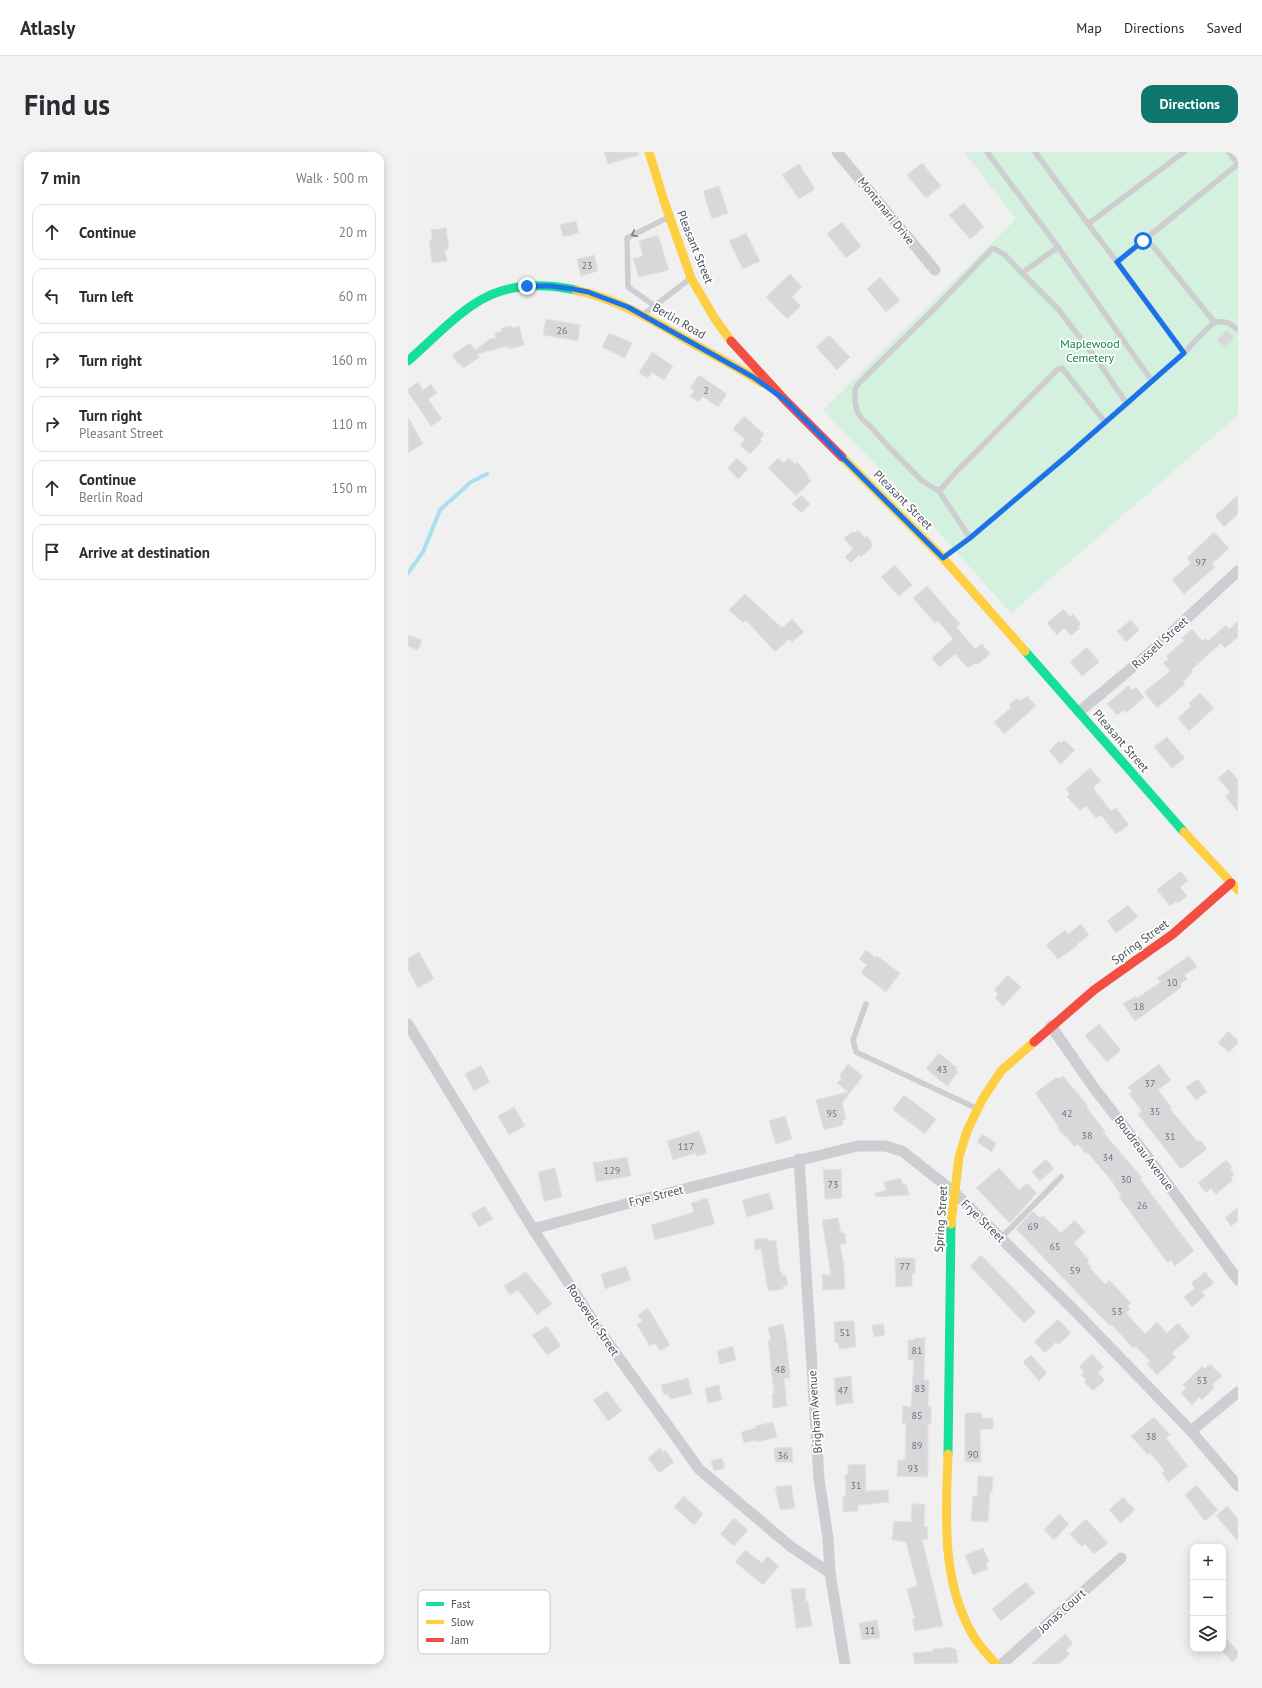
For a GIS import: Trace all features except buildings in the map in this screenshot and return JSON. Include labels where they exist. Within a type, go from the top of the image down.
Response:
[{"type":"street","name":"Pleasant Street","points":[[649,152],[669,217],[691,278],[715,319],[734,344],[785,400],[943,558],[1197,846],[1238,890]]},
{"type":"street","name":"Montanari Drive","points":[[837,152],[935,270]]},
{"type":"street","name":"Berlin Road","points":[[408,361],[467,308],[493,293],[527,286],[550,286],[573,289],[619,303],[644,314],[753,377],[785,400]]},
{"type":"street","name":"Russell Street","points":[[1079,712],[1146,656],[1238,571]]},
{"type":"street","name":"Spring Street","points":[[996,1664],[970,1631],[960,1608],[948,1561],[946,1524],[949,1431],[950,1232],[959,1157],[967,1131],[978,1109],[1001,1071],[1094,990],[1173,934],[1231,883]]},
{"type":"street","name":"Roosevelt Street","points":[[408,1024],[533,1229],[604,1337],[700,1469],[790,1546],[830,1573]]},
{"type":"street","name":"Boudreau Avenue","points":[[1051,1026],[1094,1088],[1150,1160],[1238,1280]]},
{"type":"street","name":"Frye Street","points":[[533,1229],[579,1215],[799,1159],[857,1146],[885,1146],[902,1151],[954,1192],[1074,1310],[1191,1431],[1238,1486]]},
{"type":"street","name":"Brigham Avenue","points":[[799,1159],[820,1479],[828,1538],[830,1573],[845,1664]]},
{"type":"street","points":[[1191,1431],[1238,1392]]},
{"type":"street","name":"Jonas Court","points":[[1002,1664],[1122,1558]]},
{"type":"lane","points":[[987,152],[1058,248],[1152,382]]},
{"type":"lane","points":[[1035,152],[1184,353]]},
{"type":"lane","points":[[1088,224],[1184,152]]},
{"type":"lane","points":[[1117,262],[1238,164],[1229,152]]},
{"type":"lane","points":[[655,306],[628,287],[627,238],[669,217]]},
{"type":"lane","points":[[1143,241],[1153,246],[1215,323]]},
{"type":"lane","points":[[1022,273],[1058,248]]},
{"type":"lane","points":[[970,538],[939,491],[922,481],[862,419],[857,411],[855,389],[860,382],[992,249],[995,249],[1005,255],[1058,309],[1098,361],[1127,404]]},
{"type":"lane","points":[[644,314],[691,278]]},
{"type":"lane","points":[[943,558],[970,538],[1127,404],[1215,323],[1224,322],[1234,325],[1238,330]]},
{"type":"lane","points":[[939,491],[1058,368],[1062,368],[1105,422]]},
{"type":"lane","points":[[866,1004],[853,1040],[856,1052],[978,1109]]},
{"type":"lane","points":[[1001,1238],[1061,1177]]},
{"type":"green space","name":"Maplewood Cemetery","points":[[964,152],[1238,152],[1238,415],[1011,613],[906,496],[823,410],[1016,219]]},
{"type":"waterway","points":[[408,573],[423,552],[440,510],[471,482],[487,474]]},
{"type":"traffic: fast","points":[[408,361],[464,311],[501,291],[522,286],[547,286],[576,290]]},
{"type":"traffic: fast","points":[[1025,651],[1184,832]]},
{"type":"traffic: fast","points":[[948,1454],[951,1224]]},
{"type":"traffic: slow","points":[[649,152],[664,201],[691,278],[715,319],[731,341]]},
{"type":"traffic: slow","points":[[576,290],[621,305],[663,326],[762,383]]},
{"type":"traffic: slow","points":[[842,457],[943,558],[1025,651]]},
{"type":"traffic: slow","points":[[1184,832],[1238,890]]},
{"type":"traffic: slow","points":[[951,1224],[959,1157],[967,1131],[982,1100],[1001,1071],[1034,1042]]},
{"type":"traffic: slow","points":[[948,1454],[946,1521],[947,1544],[954,1588],[972,1635],[996,1664]]},
{"type":"traffic: jam","points":[[731,341],[785,400],[842,457]]},
{"type":"traffic: jam","points":[[1034,1042],[1094,990],[1173,934],[1231,883]]},
{"type":"route","points":[[527,286],[550,286],[573,289],[588,292],[619,303],[644,314],[753,377],[785,400],[918,530],[943,558],[970,538],[1068,455],[1184,353],[1117,262],[1143,241]]}]
